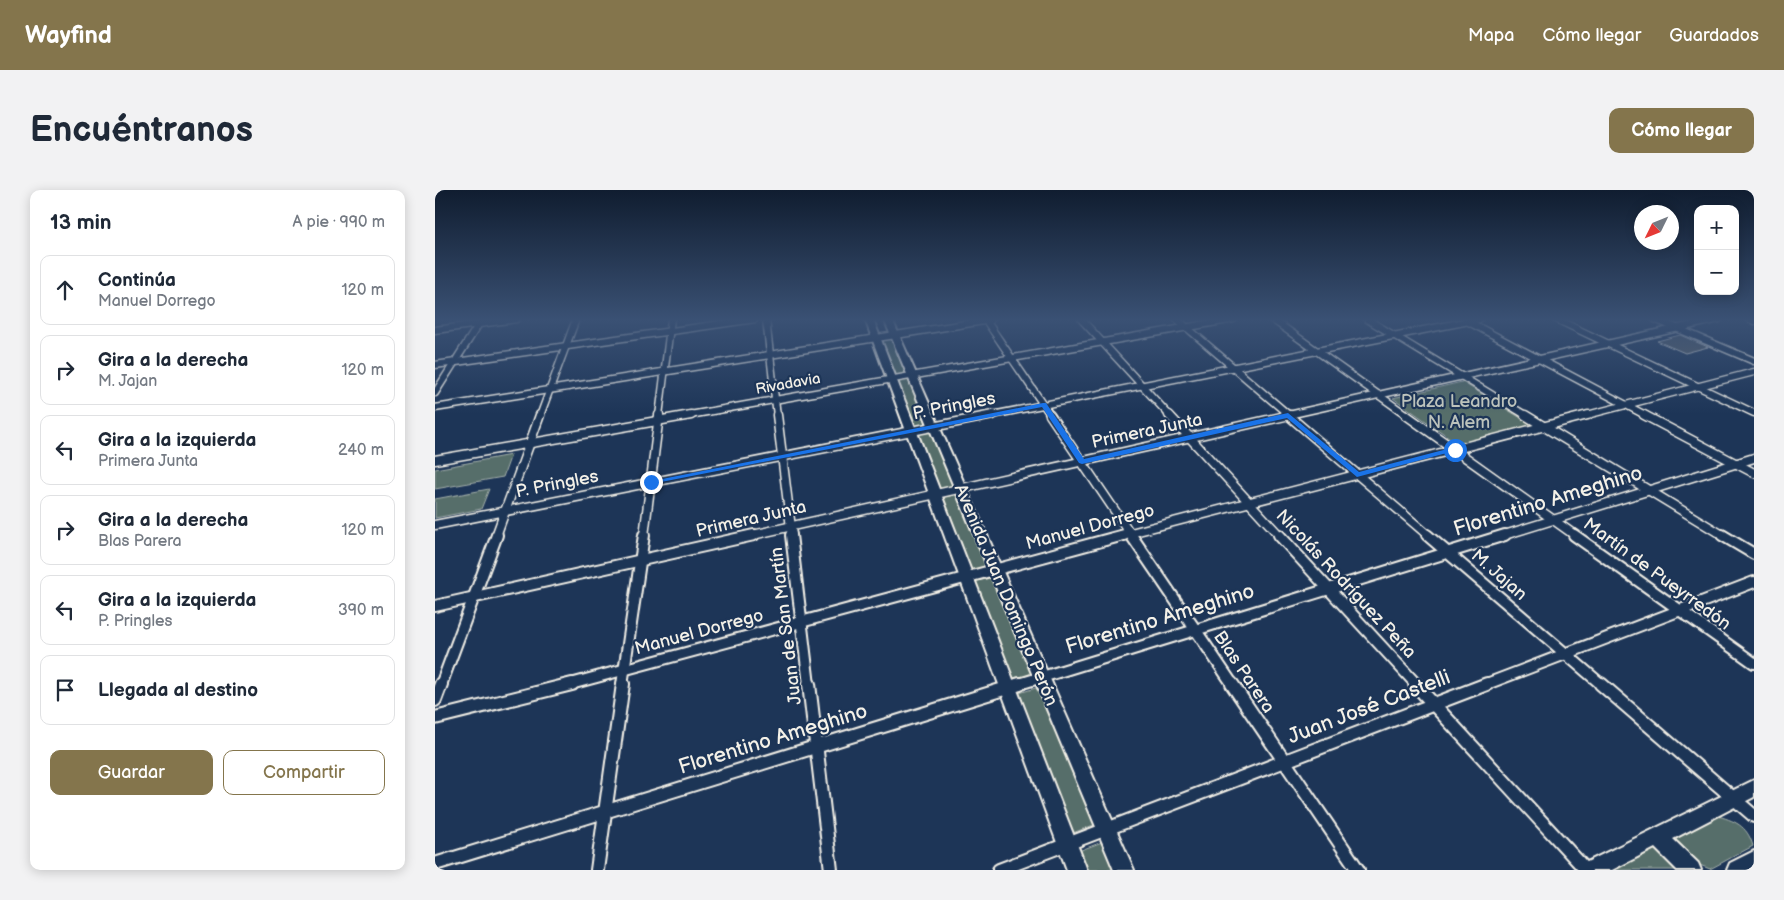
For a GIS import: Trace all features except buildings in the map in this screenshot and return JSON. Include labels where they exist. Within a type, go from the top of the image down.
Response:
[{"type":"main road","name":"Avenida Juan Domingo Perón","points":[[881,351],[1077,870]]},
{"type":"main road","name":"Avenida Juan Domingo Perón","points":[[902,351],[1124,870]]},
{"type":"main road","points":[[1592,870],[1754,788]]},
{"type":"main road","points":[[1657,837],[1691,870]]},
{"type":"main road","points":[[1737,870],[1754,861]]},
{"type":"street","points":[[435,393],[461,351]]},
{"type":"street","points":[[435,365],[538,351]]},
{"type":"street","points":[[435,700],[475,597],[565,351]]},
{"type":"street","points":[[597,870],[623,670],[651,482],[666,351]]},
{"type":"street","name":"Juan de San Martín","points":[[770,351],[831,870]]},
{"type":"street","points":[[435,408],[792,351]]},
{"type":"street","name":"Blas Parera","points":[[1007,351],[1358,870]]},
{"type":"street","name":"Rivadavia","points":[[435,460],[913,377],[1053,351]]},
{"type":"street","name":"Nicolás Rodríguez Peña","points":[[1110,351],[1586,870]]},
{"type":"street","name":"M. Jajan","points":[[1213,351],[1754,816]]},
{"type":"street","name":"P. Pringles","points":[[435,524],[1316,351]]},
{"type":"street","name":"Martín de Pueyrredón","points":[[1316,351],[1754,664]]},
{"type":"street","points":[[1419,351],[1754,554]]},
{"type":"street","points":[[1525,351],[1754,472]]},
{"type":"street","name":"Primera Junta","points":[[435,606],[1578,351]]},
{"type":"street","points":[[1622,351],[1754,413]]},
{"type":"street","points":[[1729,351],[1754,361]]},
{"type":"street","name":"Manuel Dorrego","points":[[435,718],[802,623],[1130,533],[1546,428],[1754,372]]},
{"type":"street","name":"Florentino Ameghino","points":[[435,864],[1754,458]]},
{"type":"street","name":"Juan José Castelli","points":[[999,870],[1754,582]]},
{"type":"green space","points":[[883,351],[900,351],[910,376],[894,379]]},
{"type":"green space","points":[[911,379],[930,426],[914,429],[896,382]]},
{"type":"green space","name":"Plaza Leandro N. Alem","points":[[1462,382],[1534,426],[1460,445],[1393,398]]},
{"type":"green space","points":[[933,430],[957,488],[939,492],[916,433]]},
{"type":"green space","points":[[511,455],[503,477],[435,489],[435,469]]},
{"type":"green space","points":[[489,489],[481,509],[435,518],[435,499]]},
{"type":"green space","points":[[957,494],[990,568],[970,573],[940,498]]},
{"type":"green space","points":[[992,577],[1035,676],[1013,683],[972,582]]},
{"type":"green space","points":[[1039,687],[1096,824],[1070,834],[1016,694]]},
{"type":"green space","points":[[1715,815],[1729,819],[1744,829],[1753,846],[1710,869],[1692,862],[1674,846],[1676,835]]},
{"type":"green space","points":[[1102,842],[1114,870],[1083,870],[1076,852]]},
{"type":"green space","points":[[1650,848],[1663,853],[1681,870],[1610,870]]},
{"type":"route","points":[[651,482],[1043,405],[1082,462],[1288,415],[1357,475],[1455,450]]}]
